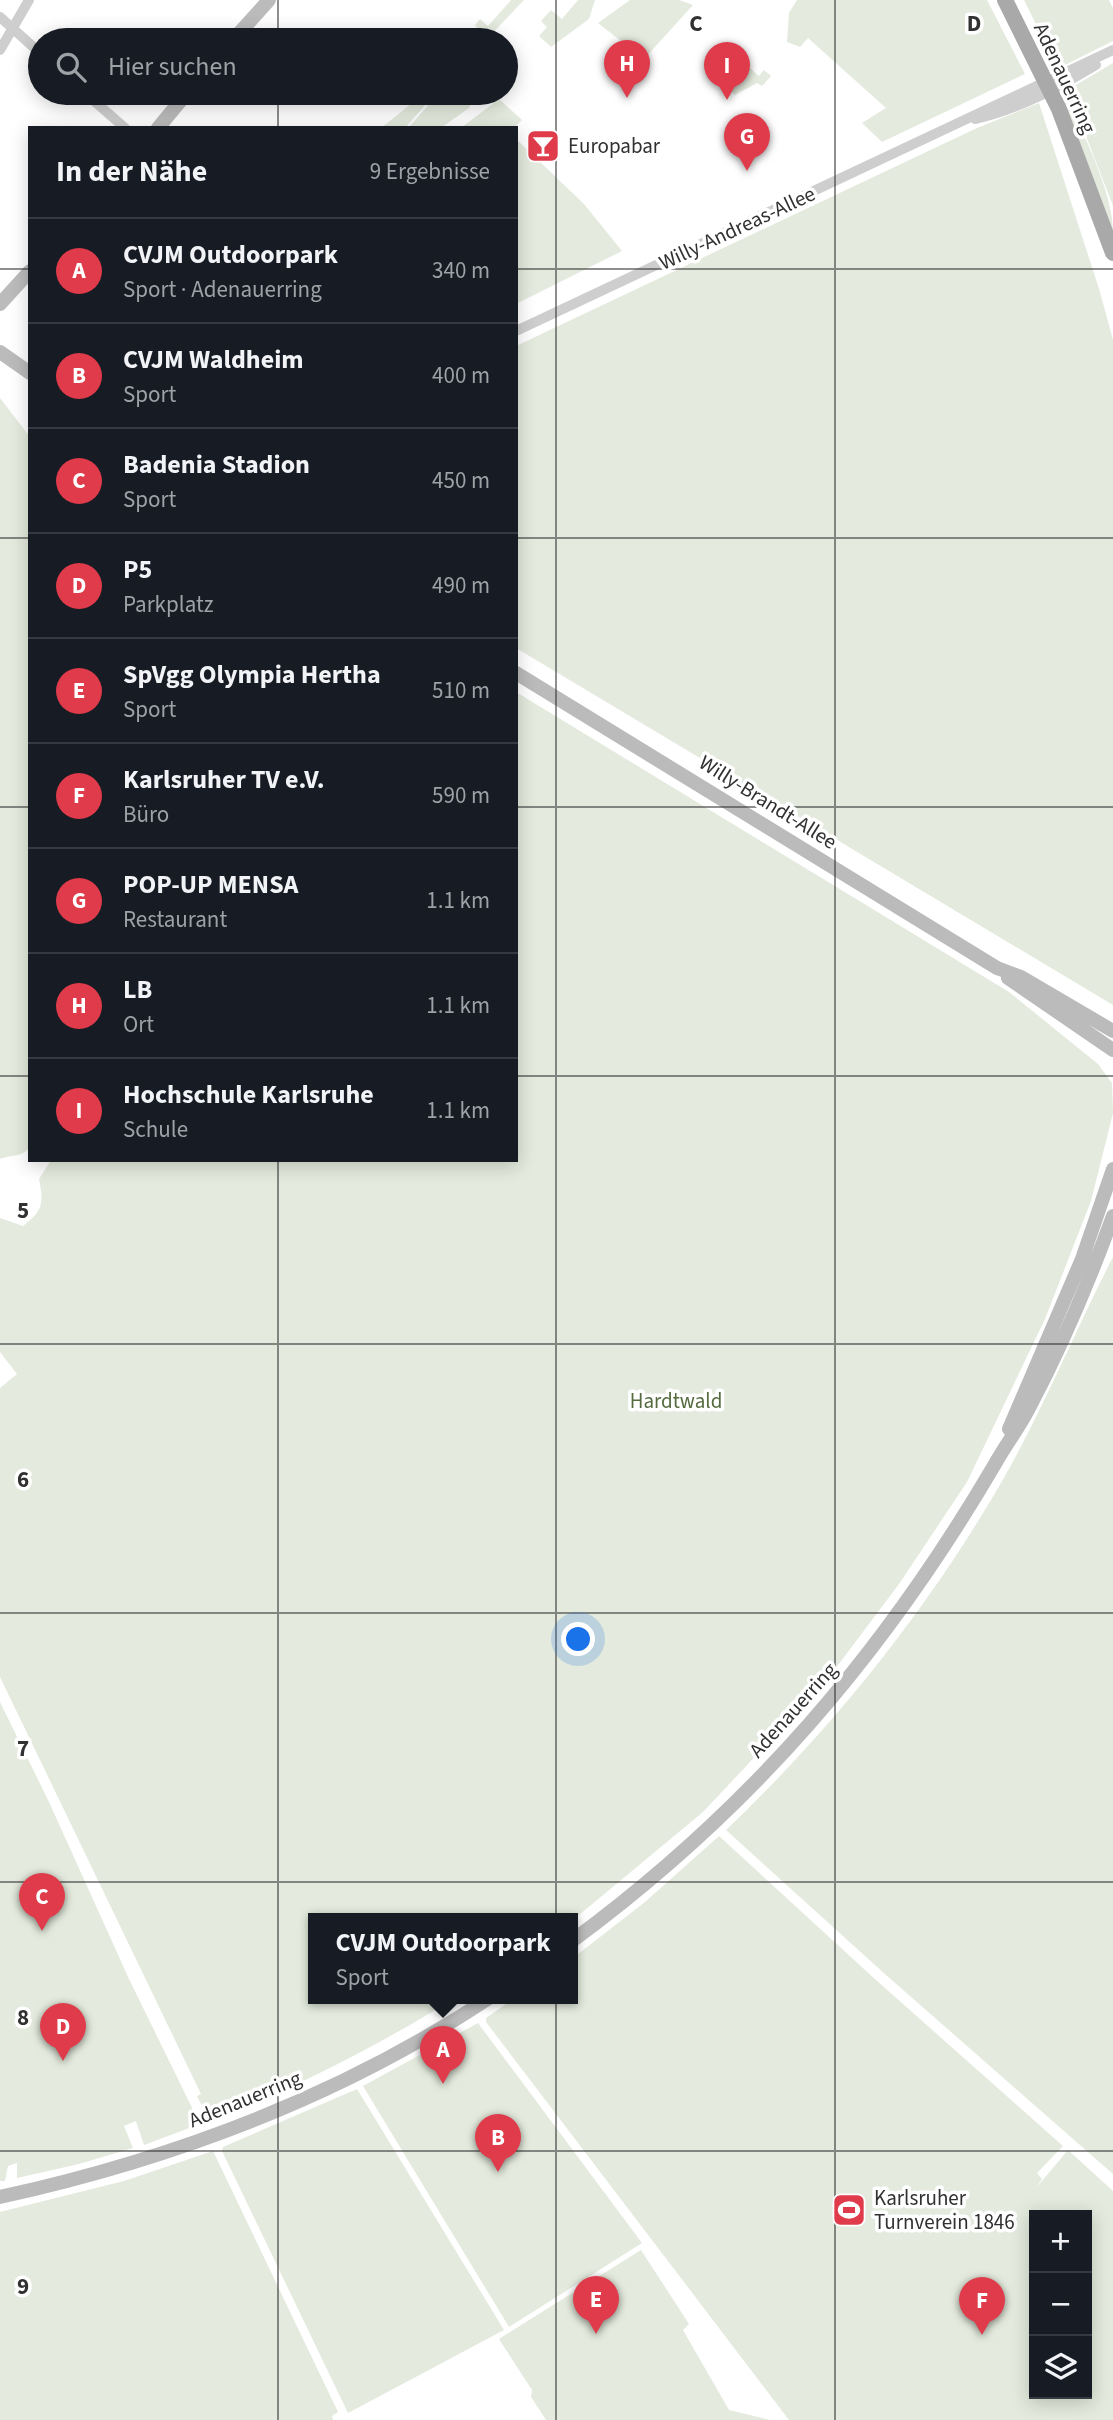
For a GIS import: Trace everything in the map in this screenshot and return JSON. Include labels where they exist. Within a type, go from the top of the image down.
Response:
[{"type":"main road","name":"Adenauerring","points":[[1005,0],[1048,86],[1090,187],[1113,253]]},
{"type":"main road","points":[[243,28],[265,1]]},
{"type":"main road","points":[[160,126],[177,105]]},
{"type":"main road","points":[[0,304],[28,273]]},
{"type":"main road","points":[[0,352],[28,372]]},
{"type":"main road","name":"Willy-Brandt-Allee","points":[[518,674],[997,968],[1017,986],[1113,1049]]},
{"type":"main road","name":"Willy-Brandt-Allee","points":[[997,968],[1021,977],[1113,1031]]},
{"type":"main road","points":[[1092,1035],[1113,1061]]},
{"type":"main road","name":"Adenauerring","points":[[995,1463],[1082,1259],[1113,1169]]},
{"type":"main road","name":"Adenauerring","points":[[578,1936],[699,1837],[744,1794],[817,1716],[870,1652],[925,1577],[1027,1412],[1051,1364],[1113,1216]]},
{"type":"main road","name":"Adenauerring","points":[[0,2197],[58,2185],[143,2161],[257,2120],[369,2068],[479,2004]]},
{"type":"street","points":[[0,50],[29,0]]},
{"type":"street","points":[[0,17],[28,43]]},
{"type":"street","name":"Willy-Andreas-Allee","points":[[518,330],[958,122],[1048,86],[1113,52]]},
{"type":"street","points":[[99,105],[123,126]]},
{"type":"green space","points":[[511,0],[524,0],[497,28],[477,28],[475,25],[480,19],[488,26]]},
{"type":"green space","points":[[578,0],[595,0],[589,19],[551,47],[539,36],[547,27],[541,21],[551,10],[562,19]]},
{"type":"green space","points":[[630,0],[679,0],[693,5],[644,59],[598,23]]},
{"type":"green space","points":[[797,0],[987,0],[1025,74],[882,142],[862,123],[886,108],[808,38],[800,47],[787,42],[789,13]]},
{"type":"green space","points":[[1024,0],[1109,0],[1113,8],[1113,41],[1063,66],[1054,61]]},
{"type":"green space","points":[[725,46],[759,76],[764,70],[771,76],[762,86],[757,83],[735,95],[705,68]]},
{"type":"green space","points":[[1113,63],[1113,206],[1071,97],[1076,85]]},
{"type":"green space","points":[[1039,103],[1113,340],[1113,1005],[518,649],[518,345],[977,128]]},
{"type":"green space","points":[[1065,103],[1071,105],[1098,168],[1109,201],[1113,232]]},
{"type":"green space","points":[[410,105],[425,105],[407,126],[384,126]]},
{"type":"green space","points":[[428,105],[470,105],[444,126],[410,126]]},
{"type":"green space","points":[[491,105],[506,105],[522,120],[516,126],[464,126]]},
{"type":"green space","points":[[518,141],[584,204],[622,251],[518,303]]},
{"type":"green space","points":[[0,398],[28,434],[28,1149],[0,1159]]},
{"type":"green space","name":"Hardtwald","points":[[518,693],[1009,992],[1098,1064],[1112,1083],[1113,1113],[1091,1201],[1045,1319],[967,1482],[899,1584],[826,1681],[703,1812],[578,1916],[578,1913],[308,1913],[308,2004],[445,2004],[335,2065],[210,2122],[197,2096],[201,2094],[0,1677],[0,1388],[17,1374],[0,1352],[0,1218],[23,1226],[35,1215],[41,1201],[39,1179],[50,1162],[518,1162]]},
{"type":"green space","points":[[1113,1257],[1113,2174],[726,1830],[842,1707],[913,1618],[945,1572],[1020,1449]]},
{"type":"green space","points":[[0,1702],[200,2124],[144,2145],[136,2121],[124,2126],[133,2148],[17,2178],[17,2163],[8,2166],[5,2181],[0,2181]]},
{"type":"green space","points":[[719,1836],[1063,2146],[1037,2173],[1042,2179],[1036,2188],[1068,2150],[1113,2191],[1113,2420],[789,2420],[486,2022],[486,2018],[506,2004],[578,2004],[578,1954],[645,1902]]},
{"type":"green space","points":[[478,2023],[642,2243],[509,2327],[363,2086]]},
{"type":"green space","points":[[357,2089],[504,2330],[348,2413],[222,2151],[223,2147]]},
{"type":"green space","points":[[213,2151],[338,2412],[332,2416],[333,2420],[0,2420],[0,2212],[124,2181]]},
{"type":"green space","points":[[641,2250],[689,2324],[683,2330],[729,2410],[770,2420],[546,2420],[531,2397],[532,2390],[499,2339]]},
{"type":"place","name":"LB","points":[[627,98]]},
{"type":"place","name":"Hochschule Karlsruhe","points":[[727,100]]},
{"type":"place","name":"Europabar","points":[[543,146]]},
{"type":"place","name":"POP-UP MENSA","points":[[747,171]]},
{"type":"place","name":"Badenia Stadion","points":[[42,1931]]},
{"type":"place","name":"P5","points":[[63,2061]]},
{"type":"place","name":"CVJM Outdoorpark","points":[[443,2084]]},
{"type":"place","name":"CVJM Waldheim","points":[[498,2172]]},
{"type":"place","name":"Karlsruher Turnverein 1846","points":[[849,2210]]},
{"type":"place","name":"SpVgg Olympia Hertha","points":[[596,2334]]},
{"type":"place","name":"Karlsruher TV e.V.","points":[[982,2335]]}]
